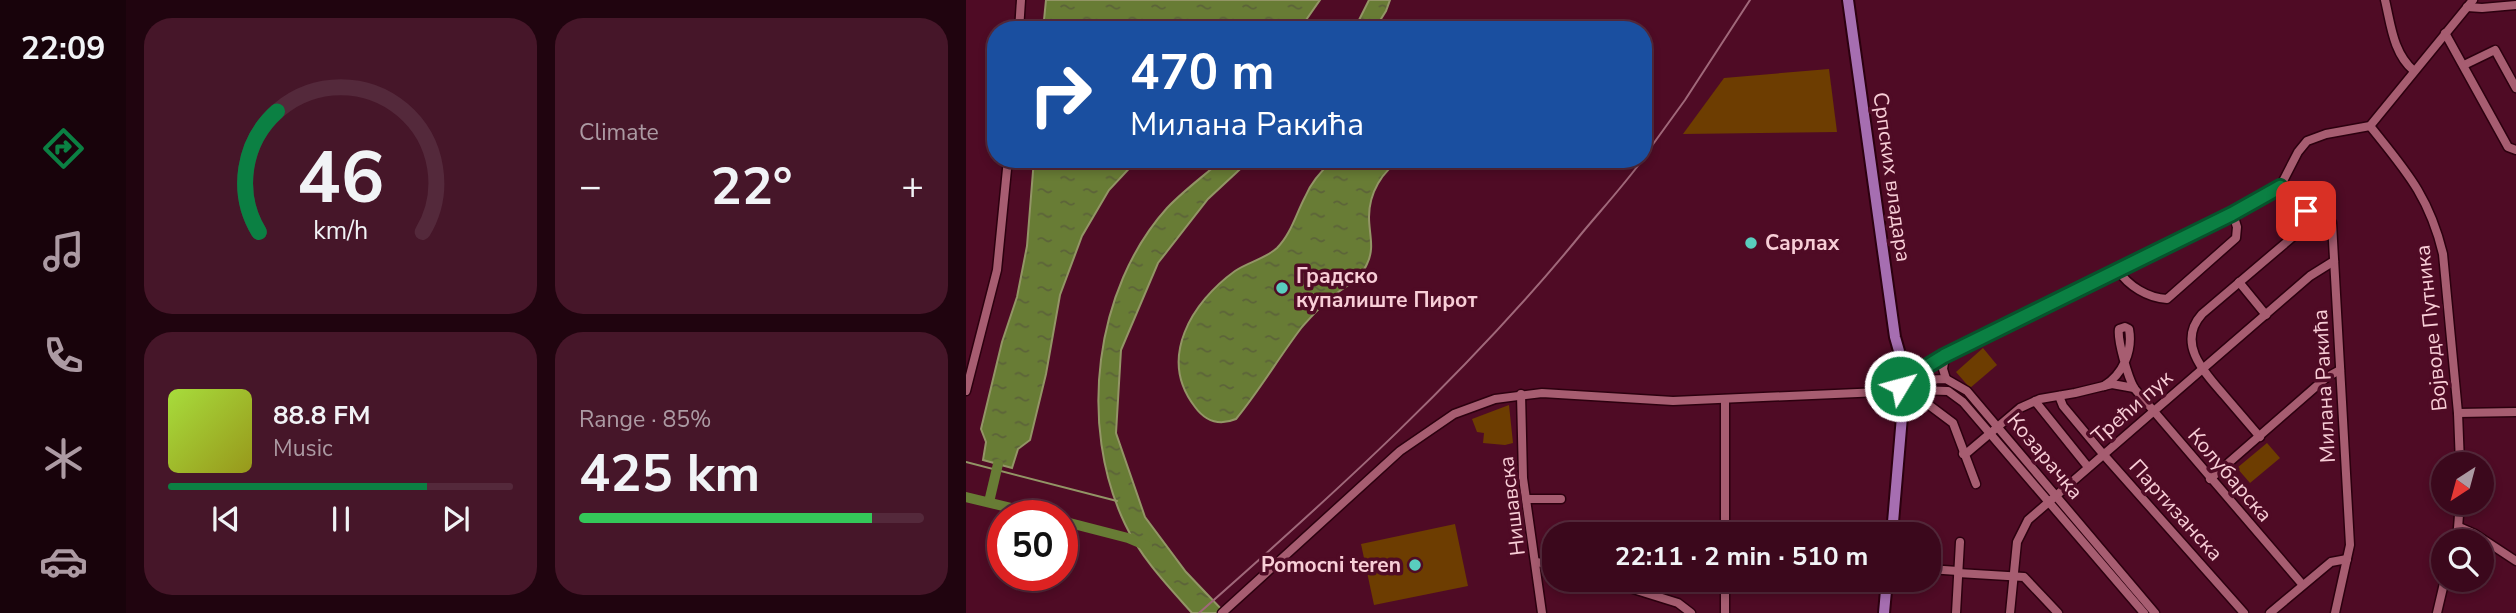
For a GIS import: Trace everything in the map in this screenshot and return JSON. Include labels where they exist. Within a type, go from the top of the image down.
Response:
[{"type":"main road","name":"Српских владара","points":[[1847,0],[1895,337],[1901,358],[1909,371],[1893,522]]},
{"type":"main road","points":[[1884,613],[1886,592]]},
{"type":"street","points":[[1020,21],[1021,0]]},
{"type":"street","points":[[2385,0],[2396,45],[2414,71]]},
{"type":"street","points":[[1908,386],[1926,367],[1944,356],[2232,214],[2280,187],[2307,141],[2326,134],[2370,126],[2470,3],[2482,9],[2516,5]]},
{"type":"street","points":[[2445,33],[2508,147],[2516,150]]},
{"type":"street","points":[[2464,65],[2495,50],[2516,86]]},
{"type":"street","name":"Војводе Путника","points":[[2370,126],[2409,174],[2426,202],[2437,229],[2443,254],[2460,452]]},
{"type":"street","points":[[966,391],[997,270],[1007,168]]},
{"type":"street","points":[[2280,187],[2301,210],[2322,212]]},
{"type":"street","points":[[2260,437],[2202,370],[2192,348],[2193,327],[2202,314],[2322,212]]},
{"type":"street","name":"Милана Ракића","points":[[2322,212],[2331,217],[2332,223],[2350,545],[2335,613]]},
{"type":"street","points":[[2118,270],[2131,286],[2167,299],[2236,237],[2237,227],[2232,214]]},
{"type":"street","name":"Трећи пук","points":[[2010,613],[2015,552],[2020,533],[2028,520],[2317,270],[2334,261]]},
{"type":"street","points":[[2239,282],[2266,315]]},
{"type":"street","points":[[1222,613],[1421,435],[1454,414],[1495,399],[1542,393],[1674,401],[1886,390],[1946,379],[1942,369],[1944,356]]},
{"type":"street","name":"Колубарска","points":[[2104,386],[2114,379],[2126,361],[2134,388],[2302,584]]},
{"type":"street","points":[[2210,479],[2327,377],[2340,370]]},
{"type":"street","name":"Козарачка","points":[[1946,379],[1967,391],[2129,589],[2155,613]]},
{"type":"street","points":[[1963,454],[2020,408],[2035,401],[2112,384],[2134,388]]},
{"type":"street","points":[[1908,386],[1953,423],[1976,484]]},
{"type":"street","name":"Козарачка","points":[[1908,386],[1952,393],[1964,402],[1990,434],[2052,498]]},
{"type":"street","name":"Нишавска","points":[[1521,394],[1523,478],[1542,613]]},
{"type":"street","name":"Партизанска","points":[[2059,396],[2063,406],[2103,454],[2244,613]]},
{"type":"street","points":[[1725,399],[1725,522]]},
{"type":"street","points":[[2035,401],[2088,467]]},
{"type":"street","points":[[2458,414],[2516,412]]},
{"type":"street","points":[[1527,499],[1561,499]]},
{"type":"street","points":[[2459,515],[2459,527],[2475,534],[2516,561]]},
{"type":"street","points":[[1956,613],[1960,542]]},
{"type":"street","points":[[2270,613],[2331,562],[2347,559]]},
{"type":"street","points":[[1536,562],[1542,563]]},
{"type":"street","points":[[1941,570],[2026,578],[2058,613]]},
{"type":"street","name":"Козарачка","points":[[2129,589],[2144,613]]},
{"type":"street","points":[[1643,592],[1678,603],[1691,613]]},
{"type":"street","points":[[1725,592],[1725,613]]},
{"type":"street","points":[[2437,613],[2442,592]]},
{"type":"shaded area","points":[[1829,69],[1837,132],[1683,134],[1724,78]]},
{"type":"shaded area","points":[[1983,348],[1997,365],[1970,388],[1956,372]]},
{"type":"shaded area","points":[[1509,405],[1513,443],[1483,443],[1484,433],[1477,432],[1472,419]]},
{"type":"shaded area","points":[[2267,443],[2280,458],[2250,483],[2237,468]]},
{"type":"shaded area","name":"Pomocni teren","points":[[1455,524],[1468,586],[1374,605],[1361,544]]},
{"type":"water","points":[[1046,0],[1320,0],[1305,21],[1044,21]]},
{"type":"water","points":[[1369,0],[1390,0],[1380,21],[1358,21]]},
{"type":"water","points":[[1033,168],[1130,168],[1109,190],[1082,236],[1060,295],[1046,374],[1030,440],[1018,449],[1012,468],[983,460],[986,442],[981,429],[1002,342],[1017,297],[1027,246]]},
{"type":"water","points":[[1212,168],[1241,168],[1208,199],[1158,263],[1121,350],[1116,433],[1145,517],[1186,572],[1225,613],[1192,613],[1155,571],[1125,524],[1110,486],[1101,445],[1098,402],[1101,360],[1109,318],[1123,278],[1142,241],[1167,208]]},
{"type":"water","name":"Градско купалиште Пирот","points":[[1325,168],[1390,168],[1378,184],[1371,200],[1371,247],[1367,264],[1358,278],[1327,301],[1302,327],[1236,419],[1218,422],[1208,419],[1195,407],[1184,388],[1179,369],[1185,332],[1205,298],[1219,284],[1235,271],[1277,248],[1290,230],[1310,186]]},
{"type":"waterway","points":[[966,462],[1117,501]]},
{"type":"waterway","points":[[989,500],[998,464]]},
{"type":"waterway","points":[[966,497],[987,502]]},
{"type":"waterway","points":[[1078,525],[1128,538],[1147,546]]},
{"type":"railway","points":[[1652,146],[1750,0]]},
{"type":"railway","points":[[1199,613],[1300,523],[1446,383],[1538,285],[1636,168]]},
{"type":"place","name":"Сарлах","points":[[1751,243]]},
{"type":"place","name":"Градско купалиште Пирот","points":[[1282,288]]},
{"type":"place","name":"Pomocni teren","points":[[1415,565]]},
{"type":"route","points":[[1900,386],[1904,379],[1913,378],[1944,356],[2081,290],[2280,187],[2301,210],[2306,211]]}]
